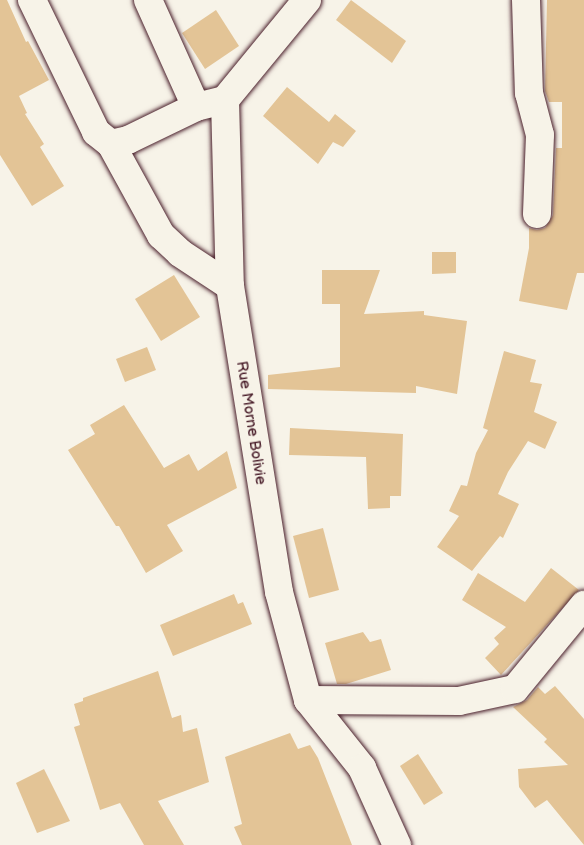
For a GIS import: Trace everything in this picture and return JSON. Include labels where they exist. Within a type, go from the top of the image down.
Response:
[{"type":"street","points":[[32,0],[96,132],[111,144],[161,236],[180,253],[230,286]]},
{"type":"street","points":[[148,0],[196,106]]},
{"type":"street","points":[[111,144],[128,140],[196,106],[225,100],[308,0]]},
{"type":"street","points":[[526,0],[529,93],[540,135],[537,214]]},
{"type":"street","name":"Rue Morne Bolivie","points":[[225,100],[230,286],[279,592],[308,700],[362,768],[397,845]]},
{"type":"street","points":[[308,700],[459,701],[515,688],[584,605]]},
{"type":"building","points":[[0,0],[7,0],[26,42],[28,41],[49,80],[19,96],[27,113],[25,114],[44,144],[40,147],[64,186],[32,206],[0,155]]},
{"type":"building","points":[[351,0],[406,41],[392,63],[336,20]]},
{"type":"building","points":[[547,0],[584,0],[584,273],[577,273],[567,310],[519,301],[529,248],[529,228],[537,230],[545,228],[553,215],[556,148],[562,148],[562,102],[549,102],[545,91]]},
{"type":"building","points":[[216,10],[239,46],[205,69],[182,33]]},
{"type":"building","points":[[287,87],[329,122],[335,114],[356,131],[343,147],[333,142],[318,164],[263,116]]},
{"type":"building","points":[[432,252],[456,252],[456,273],[432,274]]},
{"type":"building","points":[[322,270],[380,270],[364,314],[424,311],[424,315],[467,321],[457,394],[416,386],[416,393],[268,389],[268,375],[340,367],[340,304],[322,304]]},
{"type":"building","points":[[174,275],[200,317],[161,341],[135,299]]},
{"type":"building","points":[[147,347],[156,370],[125,382],[116,359]]},
{"type":"building","points":[[504,351],[536,360],[530,382],[542,384],[534,412],[557,422],[545,449],[528,441],[508,472],[498,494],[519,504],[503,538],[500,536],[472,571],[437,547],[459,516],[449,511],[461,485],[467,486],[476,453],[488,430],[483,428]]},
{"type":"building","points":[[124,405],[164,468],[189,454],[198,471],[227,451],[237,488],[167,525],[183,551],[146,573],[119,526],[116,526],[68,450],[95,434],[90,425]]},
{"type":"building","points":[[290,428],[403,434],[401,496],[390,496],[390,508],[368,509],[366,457],[289,455]]},
{"type":"building","points":[[323,528],[339,590],[309,598],[293,536]]},
{"type":"building","points":[[551,568],[579,590],[501,675],[485,658],[499,644],[494,638],[506,627],[462,600],[478,573],[525,602]]},
{"type":"building","points":[[234,594],[238,604],[243,602],[252,624],[173,656],[160,625]]},
{"type":"building","points":[[363,632],[370,642],[381,639],[391,670],[346,684],[337,684],[325,643]]},
{"type":"building","points":[[158,671],[172,718],[181,715],[183,732],[197,728],[209,782],[158,801],[184,845],[144,845],[120,803],[100,810],[74,727],[80,725],[74,704],[83,701],[83,698]]},
{"type":"building","points":[[555,686],[584,719],[584,845],[547,800],[535,808],[519,787],[518,769],[568,765],[544,742],[547,739],[513,707],[527,700],[538,687],[545,694]]},
{"type":"building","points":[[290,733],[298,749],[310,745],[318,758],[352,845],[242,845],[234,827],[242,824],[225,757]]},
{"type":"building","points":[[418,754],[443,793],[424,805],[400,766]]},
{"type":"building","points":[[44,769],[70,821],[37,833],[16,783]]}]
